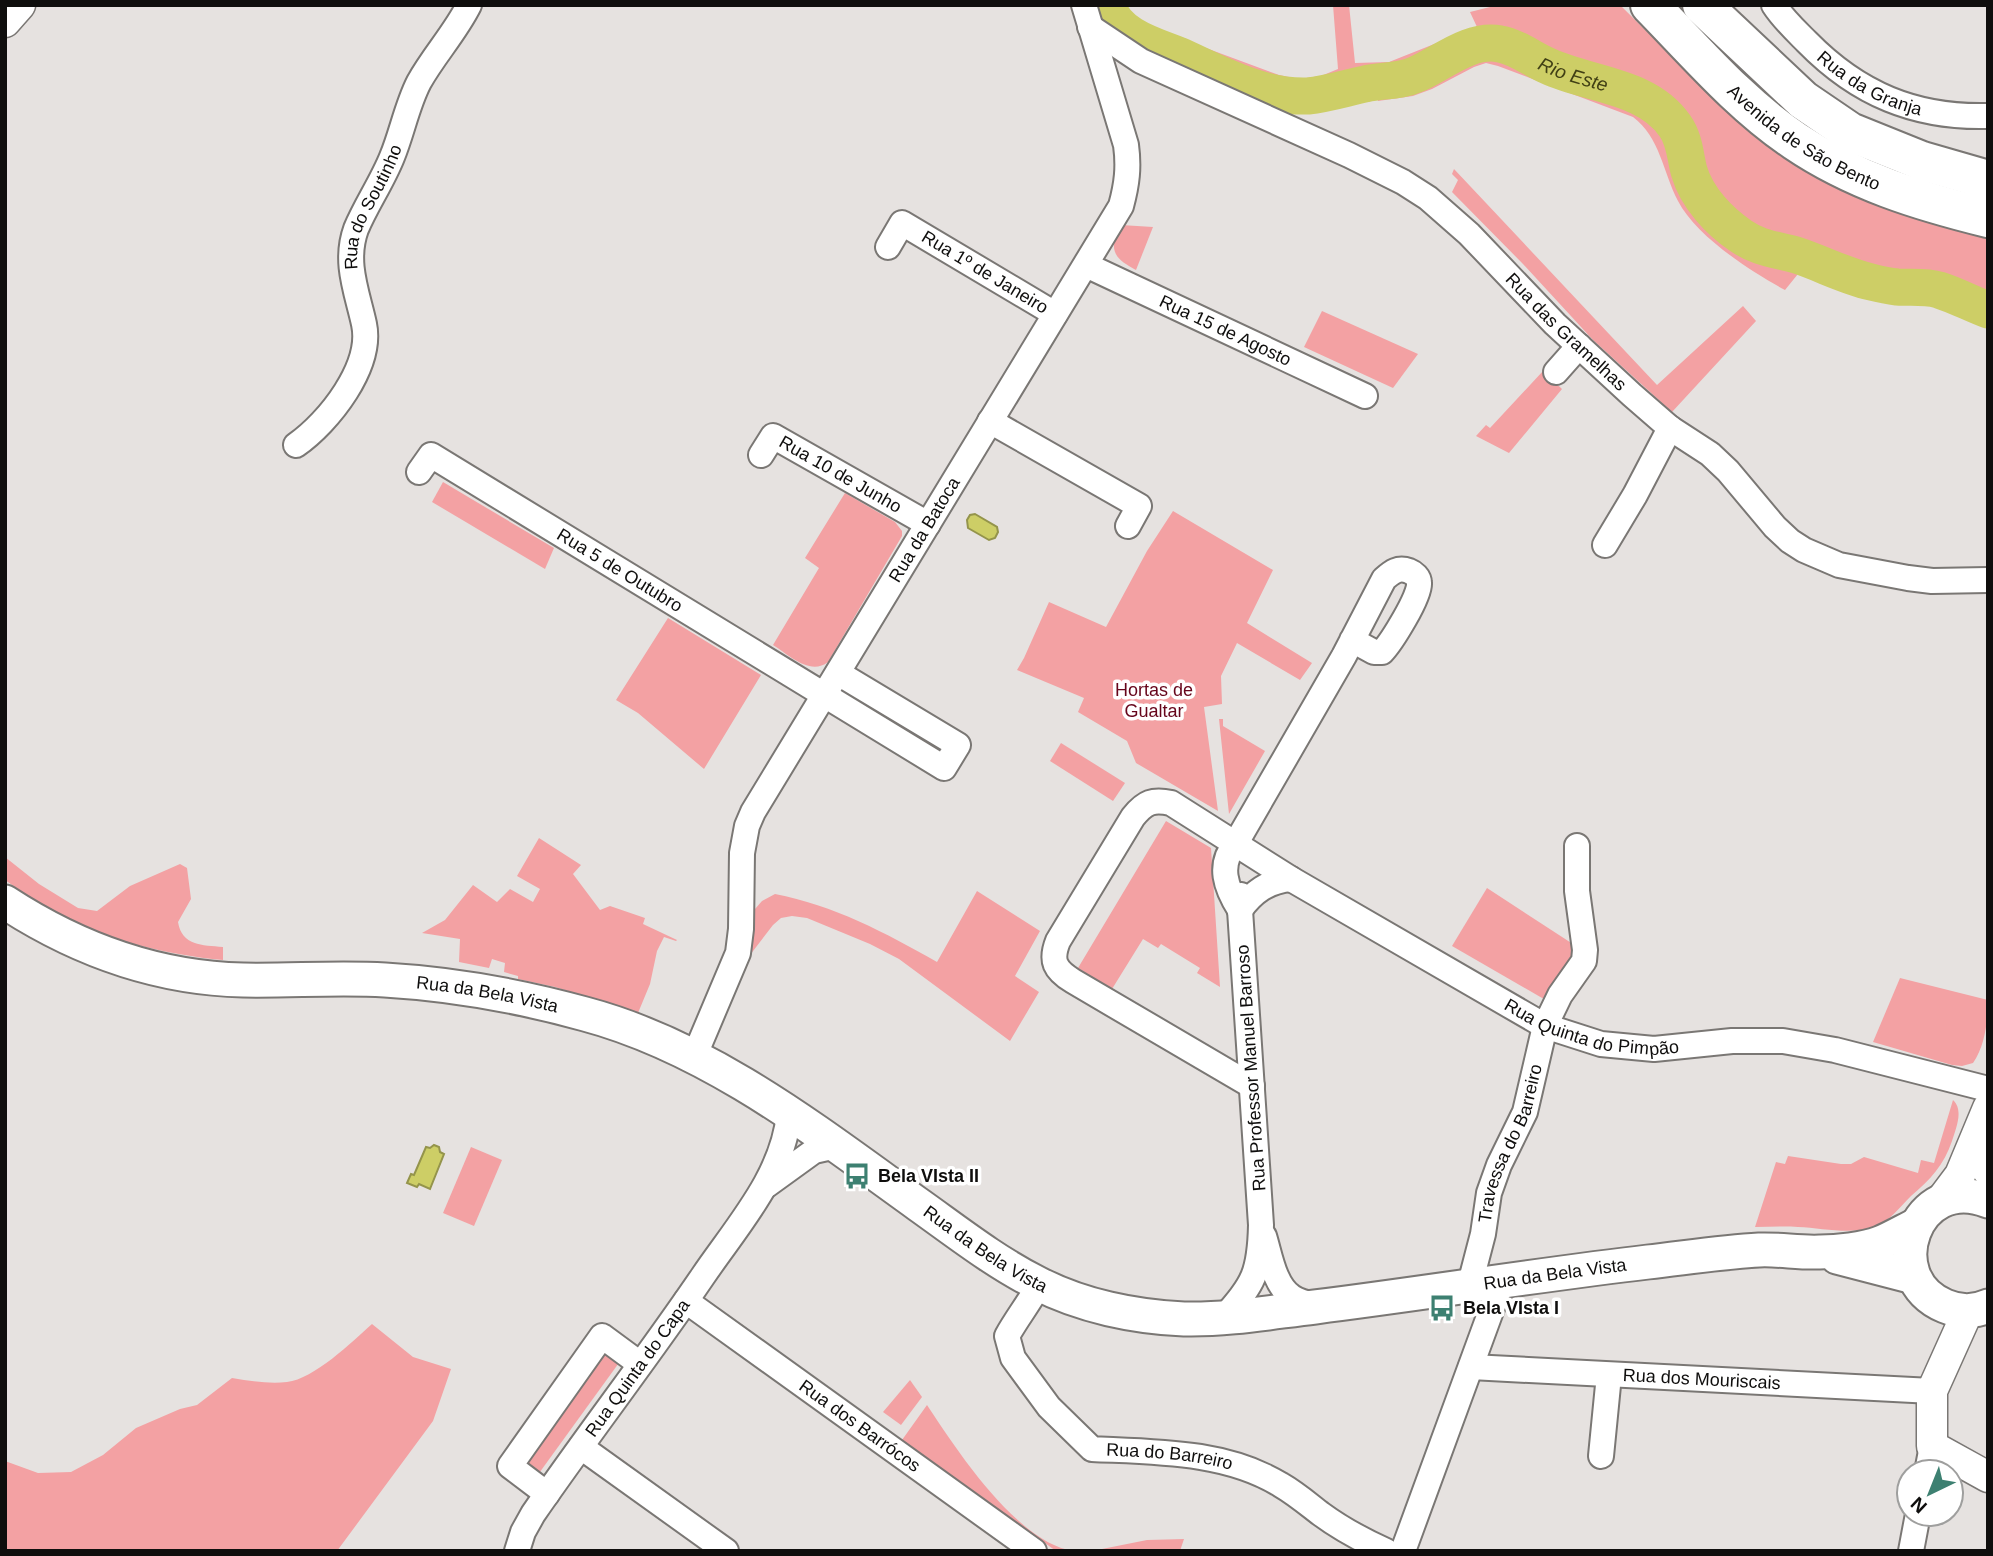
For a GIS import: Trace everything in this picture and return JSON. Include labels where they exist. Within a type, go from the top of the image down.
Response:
[{"type":"main road","name":"Avenida de São Bento","points":[[1650,5],[1723,80],[1795,141],[1848,172],[1899,194],[1988,218]]},
{"type":"main road","name":"Avenida de São Bento","points":[[1702,5],[1803,100],[1850,132],[1922,161],[1988,180]]},
{"type":"main road","name":"Rua da Bela Vista","points":[[5,902],[49,929],[101,953],[139,966],[215,978],[384,979],[488,992],[540,1001],[644,1034],[694,1057],[746,1086],[971,1242],[1039,1285],[1076,1299],[1127,1312],[1184,1319],[1223,1318],[1646,1262],[1762,1250],[1821,1252],[1876,1245],[1916,1225],[1929,1209],[1942,1199]]},
{"type":"main road","points":[[1942,1199],[1965,1196],[1988,1201]]},
{"type":"main road","points":[[1916,1225],[1909,1249],[1914,1278],[1926,1294],[1936,1302],[1954,1309],[1982,1308]]},
{"type":"main road","name":"Rua da Bela Vista","points":[[1821,1252],[1914,1278]]},
{"type":"street","points":[[5,22],[20,5]]},
{"type":"street","name":"Rua do Soutinho","points":[[296,445],[320,425],[356,373],[364,349],[365,327],[351,270],[356,230],[392,157],[418,84],[469,5]]},
{"type":"street","name":"Rua da Granja","points":[[1774,5],[1781,16],[1829,64],[1873,93],[1920,111],[1943,115],[1988,116]]},
{"type":"street","name":"Rua das Gramelhas","points":[[1087,16],[1141,61],[1349,155],[1411,187],[1450,215],[1555,324],[1670,428],[1710,454],[1728,471],[1775,527],[1804,551],[1839,565],[1908,578],[1932,581],[1988,580]]},
{"type":"street","name":"Rua da Batoca","points":[[694,1057],[738,953],[743,853],[747,826],[753,813],[1121,206],[1127,186],[1126,145],[1087,16]]},
{"type":"street","points":[[1107,78],[1119,66],[1141,61]]},
{"type":"street","name":"Rua 1º de Janeiro","points":[[888,247],[902,223],[1055,314]]},
{"type":"street","name":"Rua 15 de Agosto","points":[[1086,265],[1365,396]]},
{"type":"street","points":[[1556,372],[1579,346]]},
{"type":"street","points":[[990,422],[1139,506],[1128,526]]},
{"type":"street","points":[[1605,545],[1670,428]]},
{"type":"street","name":"Rua 10 de Junho","points":[[761,456],[773,436],[928,524]]},
{"type":"street","name":"Rua 5 de Outubro","points":[[419,472],[431,455],[825,695]]},
{"type":"street","points":[[1236,843],[1352,640]]},
{"type":"street","points":[[825,695],[944,768],[958,745],[838,673]]},
{"type":"street","name":"Rua Quinta do Pimpão","points":[[1252,1086],[1062,974],[1055,964],[1054,951],[1058,941],[1133,817],[1149,803],[1171,803],[1291,878],[1545,1026],[1601,1044],[1654,1049],[1731,1041],[1783,1041],[1835,1050],[1988,1089]]},
{"type":"street","name":"Rua Professor Manuel Barroso","points":[[1236,843],[1242,863],[1240,910],[1261,1226]]},
{"type":"street","name":"Travessa do Barreiro","points":[[1486,1282],[1483,1234],[1489,1193],[1499,1165],[1525,1112],[1545,1026],[1560,995],[1584,961],[1577,891],[1577,846]]},
{"type":"street","points":[[1240,910],[1249,897],[1264,886],[1291,878]]},
{"type":"street","points":[[1988,1109],[1988,1171]]},
{"type":"street","points":[[1942,1199],[1960,1175],[1988,1109]]},
{"type":"street","points":[[764,1188],[782,1150],[789,1114]]},
{"type":"street","points":[[764,1188],[814,1151],[836,1146]]},
{"type":"street","name":"Rua Quinta do Capa","points":[[517,1551],[533,1514],[764,1188]]},
{"type":"street","points":[[1261,1226],[1280,1284],[1291,1297],[1320,1306]]},
{"type":"street","points":[[1223,1318],[1255,1275],[1261,1254],[1261,1226]]},
{"type":"street","points":[[1403,1551],[1471,1367],[1486,1282]]},
{"type":"street","name":"Rua do Barreiro","points":[[1039,1285],[1007,1336],[1013,1357],[1049,1407],[1092,1449],[1147,1450],[1185,1455],[1250,1470],[1281,1484],[1324,1516],[1387,1551]]},
{"type":"street","name":"Rua dos Barrócos","points":[[686,1301],[1034,1551]]},
{"type":"street","points":[[1930,1458],[1938,1336],[1936,1302]]},
{"type":"street","points":[[1935,1385],[1982,1308]]},
{"type":"street","points":[[547,1494],[510,1466],[602,1336],[640,1364]]},
{"type":"street","name":"Rua dos Mouriscais","points":[[1471,1367],[1609,1375],[1935,1385]]},
{"type":"street","points":[[1601,1456],[1609,1375]]},
{"type":"street","points":[[581,1447],[726,1551]]},
{"type":"street","points":[[1965,1470],[1988,1477]]},
{"type":"street","points":[[1911,1551],[1915,1528]]},
{"type":"green space","points":[[1113,5],[1122,5],[1133,21],[1150,32],[1187,41],[1279,75],[1299,79],[1321,76],[1338,69],[1333,5],[1349,5],[1355,63],[1389,62],[1477,27],[1470,12],[1490,7],[1489,5],[1620,5],[1697,81],[1988,235],[1988,304],[1944,286],[1860,274],[1801,251],[1769,244],[1750,236],[1714,206],[1700,186],[1683,124],[1666,106],[1635,89],[1550,63],[1508,42],[1495,39],[1469,44],[1403,75],[1316,87],[1286,88],[1268,84],[1148,37],[1124,20]]},
{"type":"green space","points":[[1488,48],[1508,52],[1567,79],[1631,99],[1654,112],[1674,134],[1687,180],[1706,212],[1734,236],[1768,255],[1802,269],[1785,290],[1741,263],[1711,240],[1686,214],[1649,134],[1633,117],[1486,63],[1413,96],[1378,101],[1376,87],[1417,80],[1448,62]]},
{"type":"green space","points":[[1454,169],[1657,385],[1743,306],[1756,321],[1672,412],[1593,340],[1452,192],[1458,180],[1452,174]]},
{"type":"green space","points":[[1121,225],[1153,227],[1136,270],[1122,261],[1115,252],[1115,240]]},
{"type":"green space","points":[[1322,311],[1418,354],[1393,388],[1304,347]]},
{"type":"green space","points":[[1543,371],[1562,389],[1509,453],[1476,436],[1486,425],[1490,428]]},
{"type":"green space","points":[[443,482],[554,548],[545,569],[432,502]]},
{"type":"green space","points":[[845,493],[895,522],[902,531],[902,536],[828,662],[814,667],[800,662],[773,645],[819,568],[805,558]]},
{"type":"green space","name":"Hortas de Gualtar","points":[[1173,511],[1273,570],[1247,623],[1312,663],[1300,680],[1237,643],[1221,676],[1222,704],[1204,707],[1218,811],[1136,763],[1127,741],[1078,712],[1084,698],[1017,670],[1049,602],[1106,627],[1147,551]]},
{"type":"green space","points":[[668,618],[761,675],[704,769],[638,713],[616,700]]},
{"type":"green space","points":[[1219,719],[1223,719],[1223,726],[1265,751],[1229,814]]},
{"type":"green space","points":[[1061,743],[1125,783],[1113,801],[1050,761]]},
{"type":"green space","points":[[1166,821],[1211,848],[1220,987],[1197,973],[1200,968],[1161,944],[1158,948],[1143,939],[1112,989],[1078,968]]},
{"type":"green space","points":[[539,838],[581,865],[573,874],[600,910],[610,906],[645,918],[643,924],[677,940],[664,937],[638,1013],[555,987],[518,979],[518,976],[504,972],[505,963],[492,959],[489,968],[459,962],[460,939],[422,933],[445,920],[473,885],[497,902],[510,889],[533,902],[540,889],[517,876]]},
{"type":"green space","points":[[5,857],[39,884],[78,908],[97,911],[130,886],[180,864],[187,868],[191,899],[178,922],[180,930],[194,943],[223,947],[223,960],[137,945],[75,923],[5,880]]},
{"type":"green space","points":[[1487,888],[1579,948],[1549,1002],[1452,946]]},
{"type":"green space","points":[[977,891],[1040,931],[1015,976],[1039,992],[1010,1041],[899,959],[807,918],[781,918],[750,955],[755,909],[762,901],[775,894],[838,913],[937,962]]},
{"type":"green space","points":[[1900,978],[1988,1000],[1985,1033],[1973,1063],[1952,1065],[1873,1042]]},
{"type":"green space","points":[[1953,1100],[1958,1109],[1958,1119],[1941,1165],[1885,1222],[1856,1231],[1755,1227],[1776,1162],[1785,1164],[1788,1156],[1851,1164],[1864,1157],[1918,1173],[1921,1160],[1934,1163]]},
{"type":"green space","points":[[471,1147],[502,1160],[474,1226],[443,1213]]},
{"type":"green space","points":[[372,1324],[413,1357],[451,1369],[433,1421],[337,1551],[5,1551],[5,1461],[38,1473],[71,1472],[103,1455],[136,1428],[180,1409],[197,1405],[232,1378],[280,1383],[309,1374],[332,1359]]},
{"type":"green space","points":[[605,1349],[621,1360],[537,1476],[522,1465]]},
{"type":"green space","points":[[910,1380],[922,1397],[901,1425],[883,1412]]},
{"type":"green space","points":[[927,1405],[971,1469],[1011,1513],[1031,1531],[1053,1545],[1074,1551],[1056,1551],[902,1440]]},
{"type":"green space","points":[[1184,1539],[1180,1551],[1092,1551],[1147,1540]]},
{"type":"shaded area","points":[[975,514],[997,527],[995,538],[989,540],[968,528],[967,520],[970,515]]},
{"type":"shaded area","points":[[434,1145],[444,1154],[430,1189],[407,1183],[411,1174],[414,1175],[426,1147]]},
{"type":"waterway","name":"Rio Este","points":[[1107,5],[1118,24],[1146,43],[1257,89],[1291,96],[1315,95],[1404,78],[1478,45],[1500,44],[1518,50],[1548,66],[1633,94],[1663,112],[1681,137],[1689,171],[1697,190],[1725,223],[1748,240],[1861,279],[1894,287],[1939,290],[1988,310]]},
{"type":"place","name":"Bela VIsta II","points":[[857,1176]]},
{"type":"place","name":"Bela VIsta I","points":[[1442,1308]]}]
